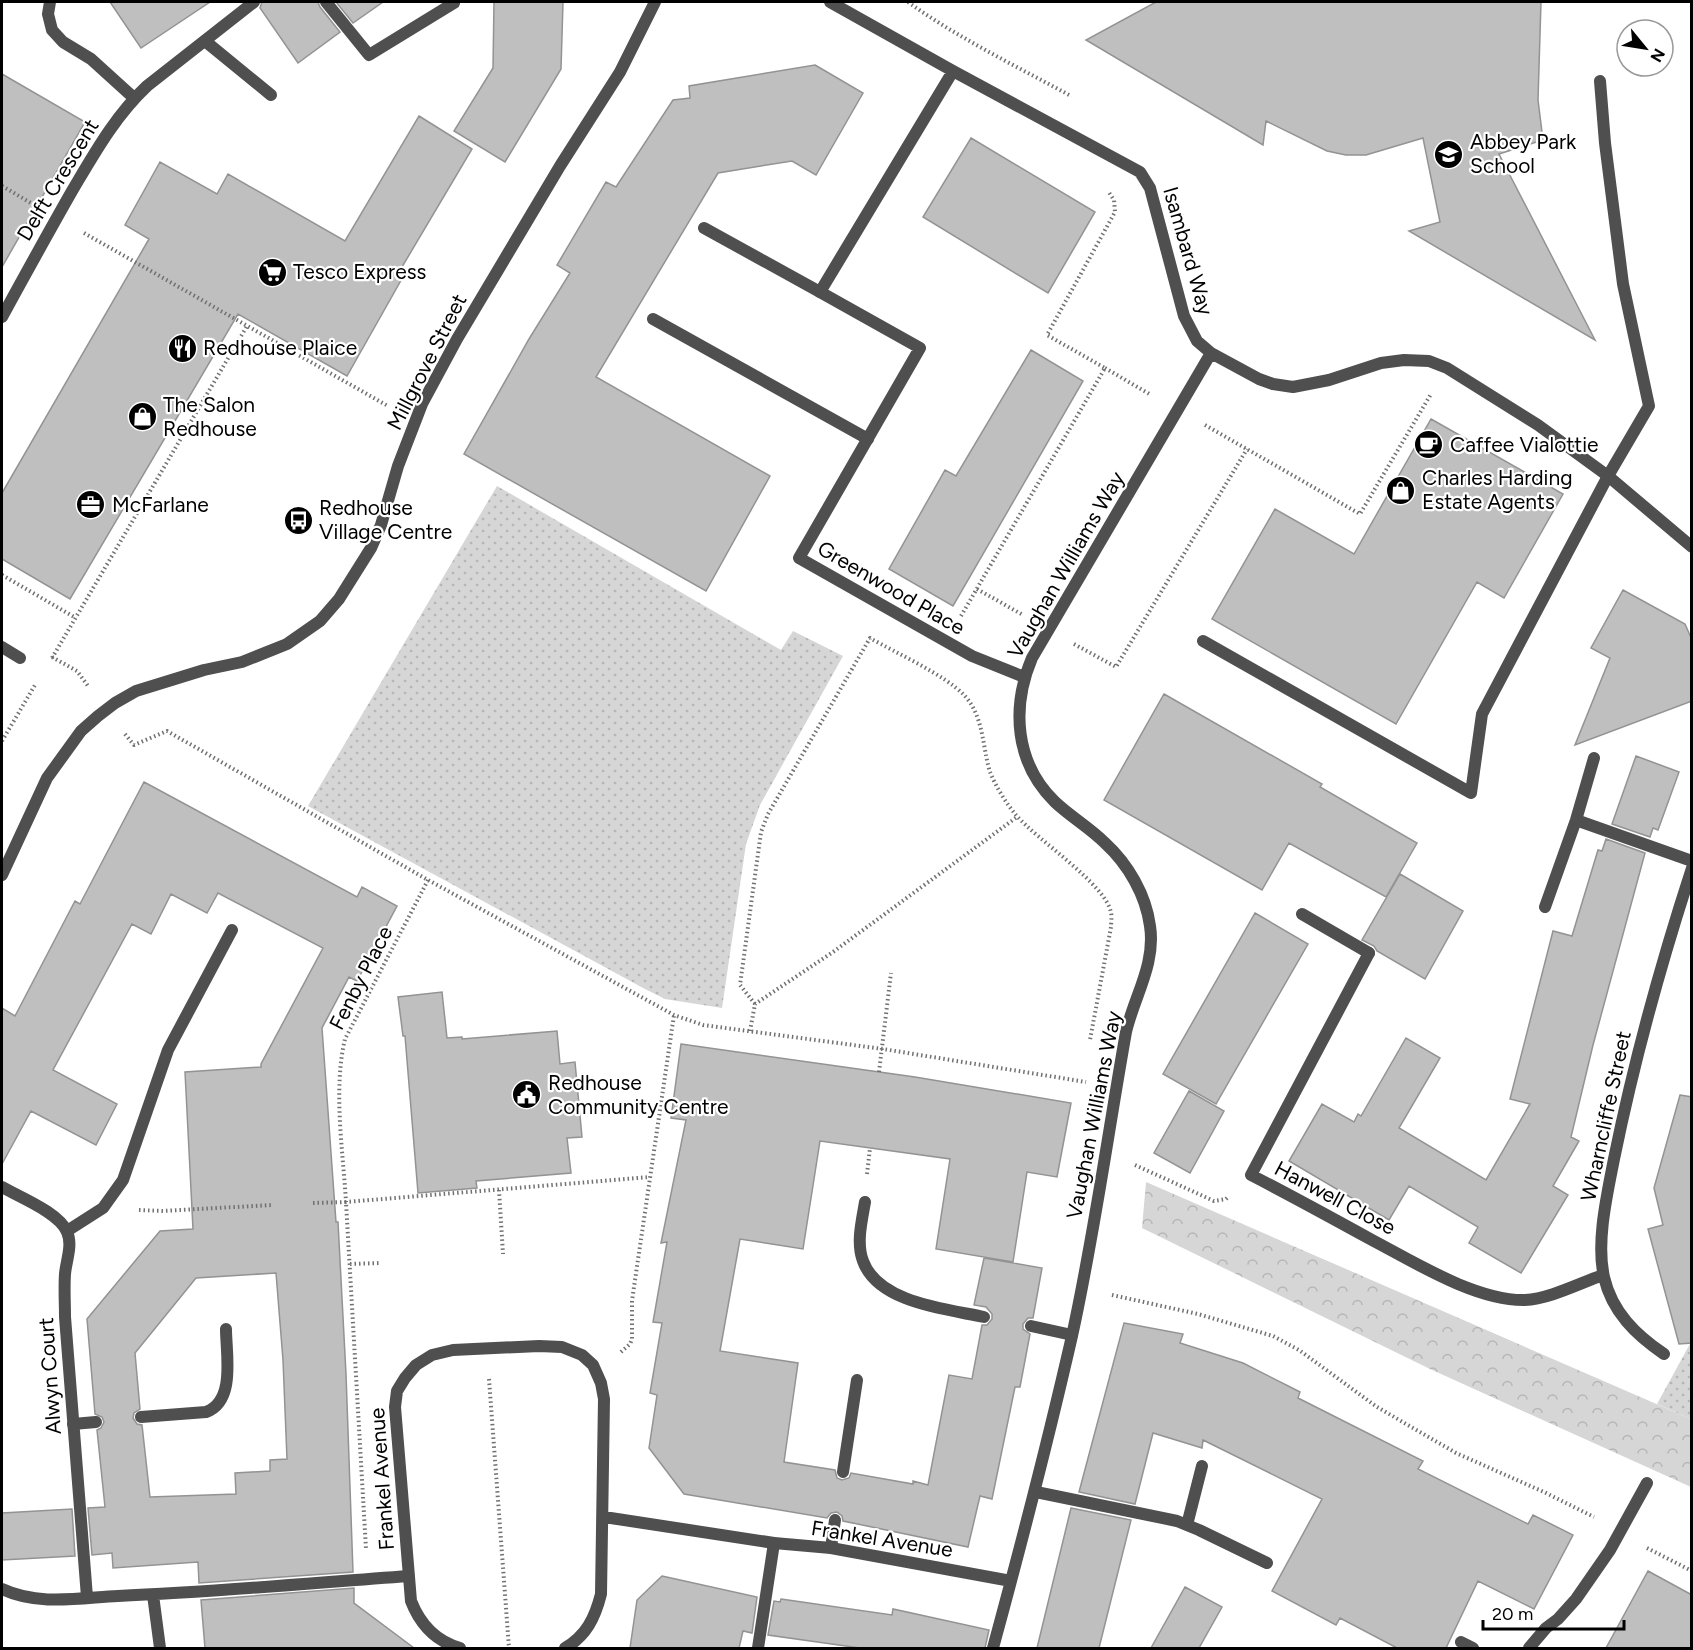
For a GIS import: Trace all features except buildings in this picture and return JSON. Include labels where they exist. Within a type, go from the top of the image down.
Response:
[{"type":"street","points":[[50,2],[48,14],[52,30],[63,42],[91,59],[134,98]]},
{"type":"street","name":"Delft Crescent","points":[[2,316],[112,125],[134,98],[254,2]]},
{"type":"street","points":[[326,2],[369,54],[454,3]]},
{"type":"street","name":"Millgrove Street","points":[[2,875],[47,778],[81,732],[106,709],[136,691],[157,683],[204,669],[242,662],[287,644],[320,621],[339,599],[371,548],[381,525],[398,466],[415,421],[457,339],[560,166],[620,72],[655,2]]},
{"type":"street","name":"Isambard Way","points":[[830,2],[952,71],[1140,172],[1150,188],[1184,316],[1197,341],[1211,353],[1259,379],[1293,387],[1329,380],[1382,363],[1404,360],[1429,361],[1447,368],[1538,425],[1608,476],[1692,547]]},
{"type":"street","points":[[205,40],[271,94]]},
{"type":"street","points":[[820,292],[952,71]]},
{"type":"street","points":[[1203,641],[1471,793],[1482,714],[1608,476],[1649,406],[1623,284],[1605,143],[1600,81]]},
{"type":"street","name":"Greenwood Place","points":[[704,228],[920,348],[799,558],[972,656],[1024,677]]},
{"type":"street","points":[[654,319],[868,439]]},
{"type":"street","name":"Vaughan Williams Way","points":[[993,1648],[1035,1492],[1072,1335],[1130,1016],[1149,962],[1152,943],[1150,926],[1139,890],[1118,858],[1106,843],[1053,800],[1027,764],[1019,723],[1020,700],[1024,677],[1049,629],[1211,353]]},
{"type":"street","points":[[2,647],[20,658]]},
{"type":"street","points":[[1545,907],[1576,820],[1594,758]]},
{"type":"street","points":[[1576,820],[1692,861]]},
{"type":"street","name":"Wharncliffe Street","points":[[1664,1354],[1631,1328],[1619,1312],[1609,1294],[1602,1255],[1607,1197],[1621,1126],[1659,979],[1692,868]]},
{"type":"street","name":"Hanwell Close","points":[[1302,914],[1369,952],[1251,1175],[1431,1272],[1476,1290],[1504,1298],[1526,1300],[1545,1296],[1604,1275]]},
{"type":"street","points":[[2,1188],[45,1211],[60,1221],[67,1231],[103,1208],[123,1180],[168,1050],[232,930]]},
{"type":"street","points":[[865,1202],[860,1236],[863,1261],[875,1281],[904,1298],[984,1317]]},
{"type":"street","name":"Alwyn Court","points":[[67,1231],[69,1243],[65,1276],[65,1317],[87,1597]]},
{"type":"street","points":[[1031,1326],[1072,1335]]},
{"type":"street","points":[[141,1418],[206,1412],[215,1409],[223,1398],[226,1381],[226,1329]]},
{"type":"street","name":"Frankel Avenue","points":[[460,1648],[440,1640],[428,1631],[417,1616],[411,1601],[395,1407],[397,1391],[416,1365],[432,1355],[453,1350],[562,1347],[582,1355],[593,1365],[598,1375]]},
{"type":"street","points":[[565,1648],[587,1629],[596,1616],[601,1594],[605,1414],[598,1375]]},
{"type":"street","points":[[843,1472],[857,1380]]},
{"type":"street","points":[[73,1424],[96,1422]]},
{"type":"street","points":[[1187,1525],[1202,1466]]},
{"type":"street","points":[[1529,1648],[1576,1599],[1619,1534],[1647,1483]]},
{"type":"street","points":[[1035,1492],[1159,1517],[1187,1525],[1267,1563]]},
{"type":"street","name":"Frankel Avenue","points":[[603,1516],[774,1543],[831,1548],[1011,1581]]},
{"type":"street","points":[[831,1548],[836,1520]]},
{"type":"street","points":[[758,1648],[774,1543]]},
{"type":"street","name":"Frankel Avenue","points":[[2,1589],[25,1598],[49,1600],[153,1595],[409,1576]]},
{"type":"street","points":[[153,1595],[160,1648]]},
{"type":"street","points":[[1461,1642],[1473,1648]]},
{"type":"path","points":[[1104,152],[1093,173],[1105,185],[1114,200],[1115,212],[1047,335],[1360,514],[1447,368]]},
{"type":"path","points":[[57,218],[415,421]]},
{"type":"path","points":[[2,575],[76,618],[247,326]]},
{"type":"path","points":[[951,613],[960,618],[1105,368]]},
{"type":"path","points":[[977,589],[1116,667],[1247,449]]},
{"type":"path","points":[[893,651],[911,622]]},
{"type":"path","points":[[755,1004],[740,985],[761,832],[768,814],[870,638],[950,684],[973,705],[980,720],[991,775],[1003,796],[1017,817],[1093,885],[1111,912],[1111,927],[1088,1051]]},
{"type":"path","points":[[52,657],[77,671],[134,745],[167,731],[428,880],[674,1015],[703,1025],[883,1049],[1116,1087]]},
{"type":"path","points":[[750,1031],[755,1004],[833,952],[1017,817]]},
{"type":"path","name":"Fenby Place","points":[[367,1579],[339,1079],[340,1058],[345,1039],[428,880]]},
{"type":"path","points":[[879,1072],[891,973]]},
{"type":"path","points":[[598,1375],[630,1344],[632,1339],[632,1301],[674,1015]]},
{"type":"path","points":[[1084,1082],[1085,1071]]},
{"type":"path","points":[[1107,1151],[1214,1201],[1226,1199],[1251,1175]]},
{"type":"path","points":[[313,1203],[651,1177]]},
{"type":"path","points":[[499,1190],[503,1254]]},
{"type":"path","points":[[103,1208],[163,1211],[272,1205]]},
{"type":"path","points":[[350,1264],[381,1263]]},
{"type":"path","points":[[1081,1289],[1198,1314],[1273,1336],[1299,1350],[1407,1426],[1456,1453],[1585,1512],[1619,1534],[1692,1571]]},
{"type":"path","points":[[487,1348],[509,1648]]},
{"type":"green space","points":[[497,486],[781,650],[793,631],[843,656],[760,805],[746,844],[722,1008],[665,999],[308,806]]},
{"type":"green space","points":[[1146,1182],[1691,1419],[1691,1487],[1430,1369],[1142,1228]]},
{"type":"green space","points":[[1691,1342],[1691,1419],[1657,1404]]},
{"type":"place","name":"Abbey Park School","points":[[1449,154]]},
{"type":"place","name":"Tesco Express","points":[[272,272]]},
{"type":"place","name":"Redhouse Plaice","points":[[182,348]]},
{"type":"place","name":"The Salon Redhouse","points":[[142,417]]},
{"type":"place","name":"Caffee Vialottie","points":[[1429,445]]},
{"type":"place","name":"Charles Harding Estate Agents","points":[[1401,490]]},
{"type":"place","name":"McFarlane","points":[[91,505]]},
{"type":"place","name":"Redhouse Village Centre","points":[[298,520]]},
{"type":"place","name":"Redhouse Community Centre","points":[[527,1095]]}]
